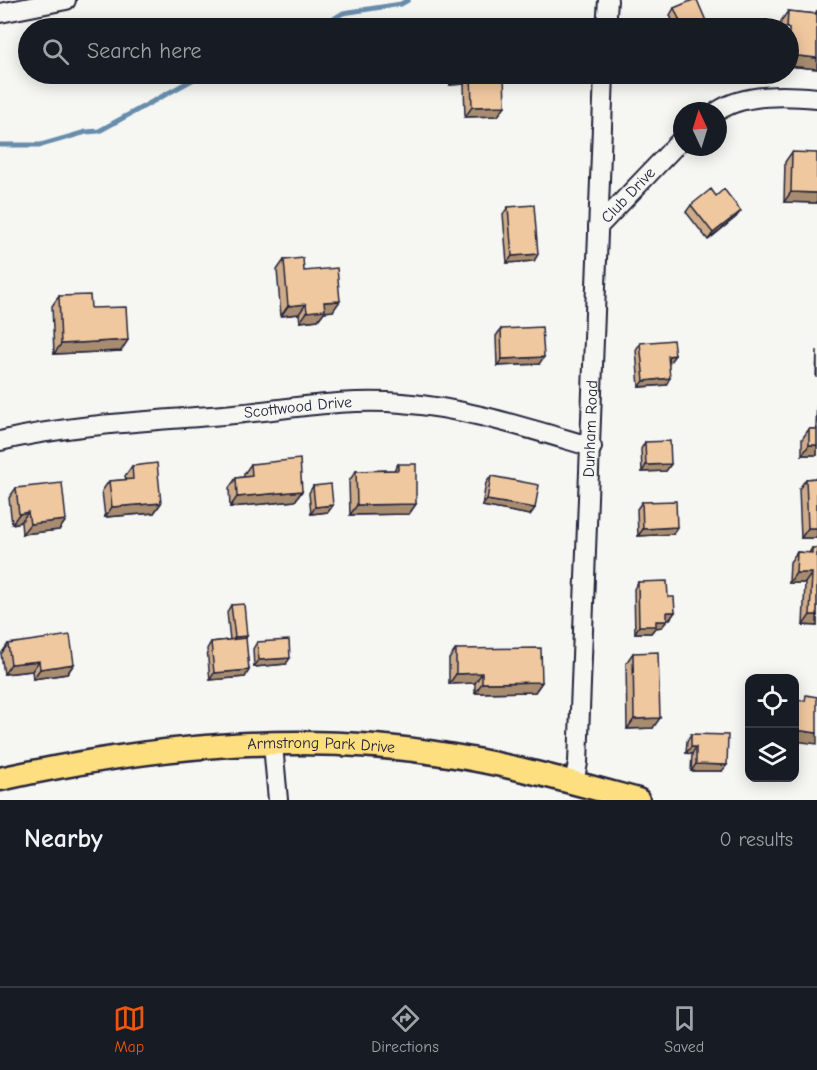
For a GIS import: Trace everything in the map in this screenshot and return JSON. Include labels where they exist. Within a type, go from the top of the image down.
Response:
[{"type":"main road","name":"Armstrong Park Drive","points":[[0,779],[126,754],[212,746],[371,746],[428,752],[574,782],[638,800]]},
{"type":"street","points":[[0,13],[66,0]]},
{"type":"street","points":[[607,18],[608,0]]},
{"type":"street","name":"Dunham Road","points":[[574,782],[578,763],[592,447],[597,227],[604,84]]},
{"type":"street","points":[[727,108],[749,100],[778,97],[817,98]]},
{"type":"street","name":"Club Drive","points":[[597,227],[673,148]]},
{"type":"street","name":"Scottwood Drive","points":[[0,441],[97,423],[169,420],[349,401],[402,403],[452,410],[592,447]]},
{"type":"street","points":[[273,745],[278,800]]},
{"type":"building","points":[[697,0],[705,18],[678,18],[674,8]]},
{"type":"building","points":[[788,11],[817,14],[817,58],[799,56],[799,18],[788,18]]},
{"type":"building","points":[[471,84],[504,84],[505,106],[472,107]]},
{"type":"building","points":[[792,152],[817,153],[817,193],[791,192]]},
{"type":"building","points":[[711,189],[716,196],[724,189],[741,211],[713,233],[691,205]]},
{"type":"building","points":[[534,205],[538,254],[512,256],[508,207]]},
{"type":"building","points":[[303,258],[304,271],[337,268],[340,301],[324,302],[325,310],[307,312],[306,304],[288,306],[284,260]]},
{"type":"building","points":[[90,295],[91,308],[126,307],[128,340],[61,344],[59,296]]},
{"type":"building","points":[[542,327],[544,357],[502,359],[501,329]]},
{"type":"building","points":[[673,340],[675,355],[668,356],[670,378],[644,381],[640,343]]},
{"type":"building","points":[[809,429],[817,429],[817,445],[809,445]]},
{"type":"building","points":[[670,441],[671,464],[646,465],[645,442]]},
{"type":"building","points":[[300,459],[302,491],[237,497],[236,478],[252,476],[251,464]]},
{"type":"building","points":[[157,463],[161,503],[112,507],[109,481],[133,479],[132,466]]},
{"type":"building","points":[[398,464],[416,464],[416,504],[357,505],[356,471],[398,470]]},
{"type":"building","points":[[491,476],[539,485],[535,508],[487,500]]},
{"type":"building","points":[[817,478],[817,528],[808,528],[806,479]]},
{"type":"building","points":[[62,483],[66,520],[30,524],[28,512],[19,514],[16,488]]},
{"type":"building","points":[[331,484],[333,505],[315,507],[313,486]]},
{"type":"building","points":[[676,501],[677,527],[643,529],[642,502]]},
{"type":"building","points":[[812,548],[817,548],[817,615],[810,615],[812,573],[796,573],[797,552],[812,553]]},
{"type":"building","points":[[667,581],[668,597],[674,597],[675,612],[667,612],[667,621],[656,621],[656,626],[639,626],[638,582]]},
{"type":"building","points":[[244,604],[247,636],[235,637],[231,605]]},
{"type":"building","points":[[70,635],[74,664],[40,669],[39,661],[11,664],[8,644]]},
{"type":"building","points":[[246,638],[249,670],[214,673],[211,642]]},
{"type":"building","points":[[289,640],[290,658],[259,660],[257,642]]},
{"type":"building","points":[[541,648],[542,682],[482,683],[482,673],[456,674],[456,649]]},
{"type":"building","points":[[658,652],[660,718],[634,719],[633,653]]},
{"type":"building","points":[[806,695],[817,697],[817,733],[799,731],[799,700],[805,701]]},
{"type":"building","points":[[691,734],[728,735],[727,765],[696,764],[696,747],[691,747]]},
{"type":"waterway","points":[[335,18],[343,13],[401,4],[408,0]]},
{"type":"waterway","points":[[0,145],[41,145],[86,132],[99,131],[185,84]]}]
